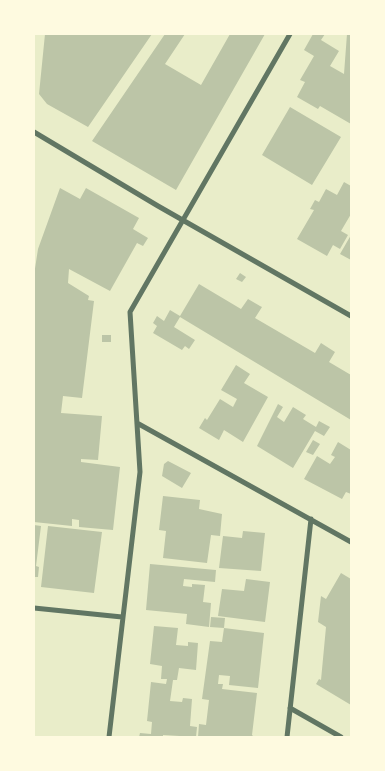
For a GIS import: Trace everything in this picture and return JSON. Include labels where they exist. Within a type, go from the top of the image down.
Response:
[{"type":"street","points":[[109,737],[140,472],[130,312],[290,34]]},
{"type":"street","points":[[34,132],[182,220],[351,316]]},
{"type":"street","points":[[137,423],[351,542]]},
{"type":"street","points":[[287,737],[311,519]]},
{"type":"street","points":[[34,608],[122,618]]},
{"type":"street","points":[[290,708],[341,737]]},
{"type":"building","points":[[45,34],[152,34],[88,127],[47,104],[39,94]]},
{"type":"building","points":[[165,34],[185,34],[165,64],[201,85],[230,34],[265,34],[176,190],[92,141]]},
{"type":"building","points":[[313,34],[325,34],[321,40],[339,51],[330,66],[344,74],[347,34],[351,34],[351,124],[320,106],[318,109],[297,97],[305,82],[300,80],[314,56],[304,50]]},
{"type":"building","points":[[290,107],[341,137],[312,185],[262,155]]},
{"type":"building","points":[[344,182],[351,186],[351,214],[341,231],[348,235],[340,249],[333,245],[327,256],[297,239],[314,210],[310,209],[315,200],[319,202],[326,189],[337,195]]},
{"type":"building","points":[[60,188],[80,199],[86,188],[139,218],[133,229],[148,238],[143,246],[137,243],[110,291],[69,269],[68,283],[89,296],[88,300],[94,301],[82,398],[63,396],[61,413],[102,416],[98,460],[81,459],[81,462],[120,467],[113,530],[79,527],[79,520],[72,519],[72,526],[34,522],[34,275],[38,249]]},
{"type":"building","points":[[351,235],[351,260],[340,254]]},
{"type":"building","points":[[240,273],[246,277],[242,282],[236,279]]},
{"type":"building","points":[[199,284],[241,309],[248,299],[262,307],[255,318],[315,353],[321,343],[335,352],[329,362],[351,375],[351,420],[180,317],[174,327],[195,340],[189,349],[185,346],[182,350],[153,333],[157,326],[153,323],[157,316],[164,321],[170,310],[180,316]]},
{"type":"building","points":[[102,335],[111,335],[111,342],[102,342]]},
{"type":"building","points":[[236,365],[250,374],[244,383],[268,397],[243,442],[224,430],[219,440],[199,428],[205,418],[207,420],[220,399],[233,407],[237,399],[221,390]]},
{"type":"building","points":[[278,404],[283,407],[277,417],[284,422],[293,407],[306,415],[303,419],[316,427],[319,421],[330,427],[324,436],[315,431],[293,468],[257,446]]},
{"type":"building","points":[[313,440],[320,444],[313,455],[306,452]]},
{"type":"building","points":[[338,442],[351,450],[351,494],[346,492],[342,499],[304,479],[317,456],[330,464],[335,457],[331,455]]},
{"type":"building","points":[[168,461],[191,473],[182,488],[162,476],[164,464]]},
{"type":"building","points":[[163,496],[200,500],[199,509],[222,514],[220,536],[211,535],[207,563],[163,558],[166,531],[159,530]]},
{"type":"building","points":[[34,525],[41,526],[36,566],[39,567],[38,577],[34,577]]},
{"type":"building","points":[[48,526],[102,532],[94,593],[41,587]]},
{"type":"building","points":[[243,531],[265,533],[261,571],[219,568],[223,536],[242,538]]},
{"type":"building","points":[[150,564],[216,570],[215,582],[184,579],[183,586],[192,587],[192,584],[205,585],[203,602],[211,603],[209,627],[186,624],[187,614],[146,610]]},
{"type":"building","points":[[341,573],[351,579],[351,705],[316,684],[319,679],[321,680],[326,627],[318,622],[321,596],[326,599]]},
{"type":"building","points":[[246,579],[270,582],[265,622],[218,616],[222,589],[244,591]]},
{"type":"building","points":[[211,617],[225,618],[224,628],[210,627]]},
{"type":"building","points":[[154,626],[178,628],[176,645],[188,646],[188,642],[198,643],[196,670],[179,668],[177,680],[173,680],[170,701],[182,702],[183,698],[192,699],[190,726],[197,727],[196,737],[163,735],[163,737],[139,737],[140,733],[151,734],[152,722],[147,721],[151,682],[166,684],[167,679],[161,679],[162,666],[150,664]]},
{"type":"building","points":[[224,628],[264,633],[258,688],[229,685],[230,676],[219,675],[218,684],[223,684],[222,689],[257,693],[252,735],[254,737],[198,737],[199,724],[206,725],[209,700],[202,699],[210,641],[222,642]]}]
